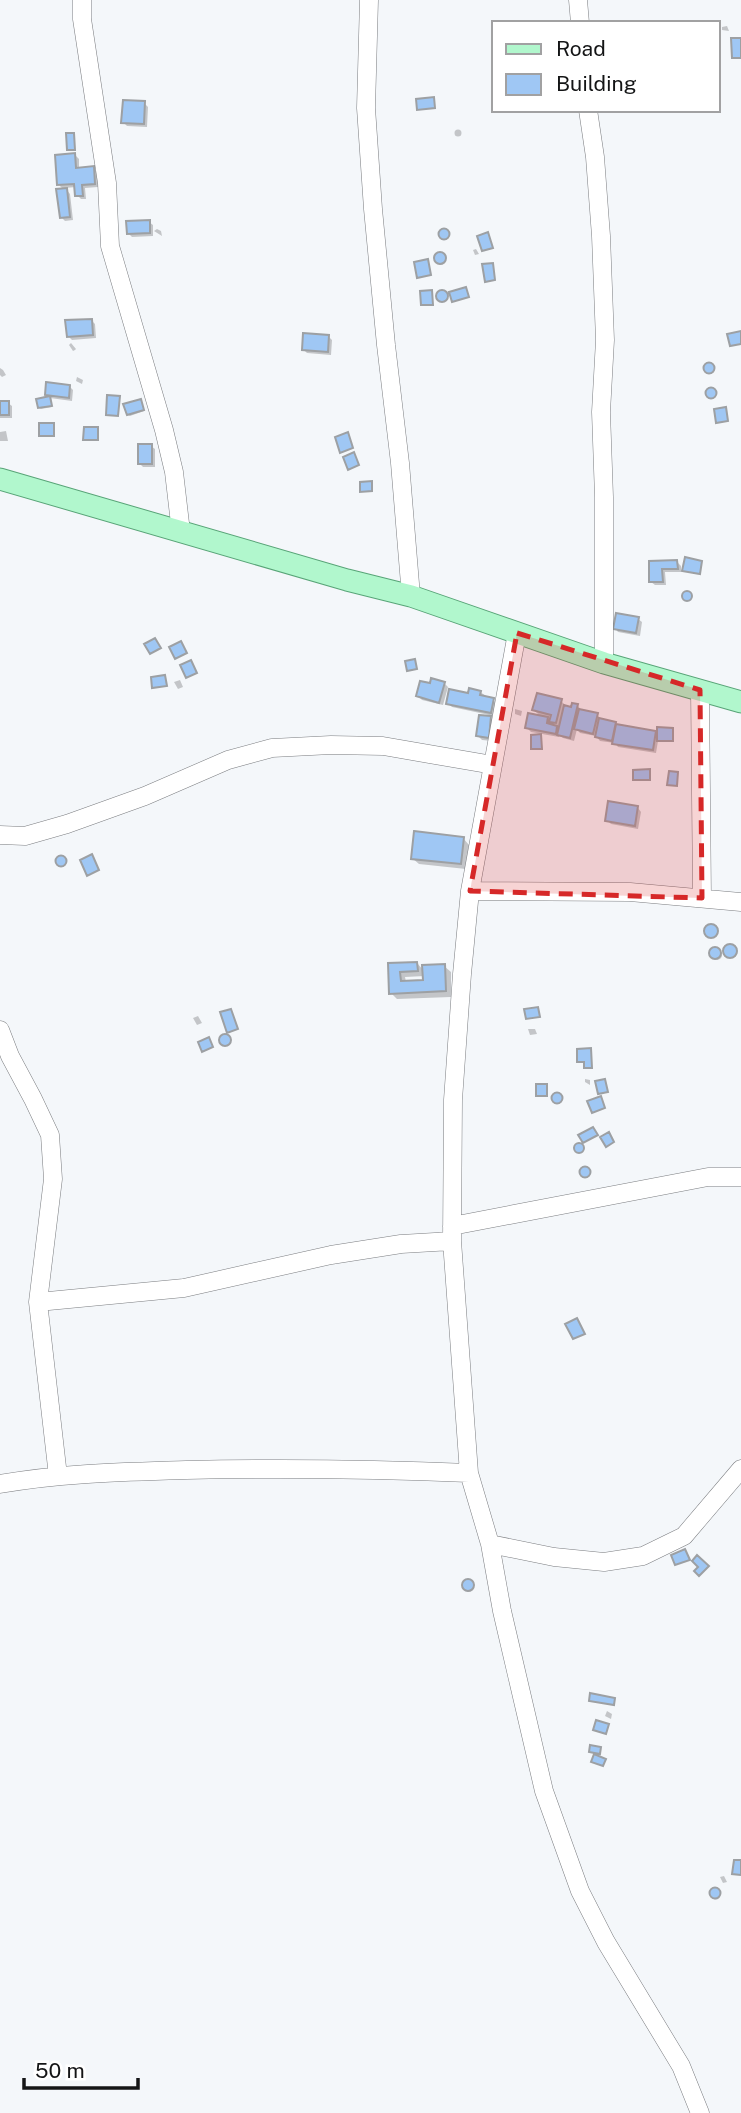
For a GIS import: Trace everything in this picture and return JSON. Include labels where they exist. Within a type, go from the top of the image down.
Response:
[{"type":"main road","points":[[0,479],[347,580],[411,596],[604,663],[741,702]]},
{"type":"street","points":[[82,0],[82,19],[107,183],[110,246],[164,430],[174,472],[181,532]]},
{"type":"street","points":[[369,0],[366,108],[373,209],[411,596]]},
{"type":"street","points":[[578,0],[580,21]]},
{"type":"street","points":[[588,112],[599,210],[604,327],[601,412],[604,663]]},
{"type":"street","points":[[517,633],[470,891],[461,974],[453,1100],[452,1233],[469,1472],[490,1544],[502,1611],[544,1791],[580,1891],[606,1942],[681,2066],[700,2113]]},
{"type":"street","points":[[700,690],[702,898]]},
{"type":"street","points":[[0,835],[25,836],[67,824],[145,796],[228,760],[272,748],[331,745],[383,747],[493,765]]},
{"type":"street","points":[[470,891],[630,892],[741,902]]},
{"type":"street","points":[[0,1030],[10,1056],[50,1135],[53,1179],[38,1302],[58,1476]]},
{"type":"street","points":[[38,1302],[184,1288],[708,1177],[741,1177]]},
{"type":"street","points":[[0,1484],[58,1476],[129,1471],[256,1468],[469,1472]]},
{"type":"street","points":[[490,1544],[554,1558],[604,1562],[643,1556],[684,1536],[741,1469]]},
{"type":"highlighted area","points":[[517,633],[700,690],[702,898],[470,891]]},
{"type":"building","points":[[731,38],[741,38],[741,58],[732,58]]},
{"type":"building","points":[[434,97],[435,108],[417,110],[416,99]]},
{"type":"building","points":[[123,100],[145,101],[144,124],[121,123]]},
{"type":"building","points":[[66,133],[74,133],[75,150],[67,150]]},
{"type":"building","points":[[75,153],[76,168],[94,166],[95,184],[82,185],[83,196],[75,196],[74,184],[57,185],[55,155]]},
{"type":"building","points":[[67,188],[70,217],[60,218],[56,189]]},
{"type":"building","points":[[150,220],[150,233],[127,234],[126,221]]},
{"type":"building","points":[[444,228],[450,234],[444,240],[438,234]]},
{"type":"building","points":[[488,232],[493,248],[482,251],[477,236]]},
{"type":"building","points":[[440,252],[446,258],[440,264],[434,258]]},
{"type":"building","points":[[428,259],[431,275],[417,278],[414,262]]},
{"type":"building","points":[[493,263],[495,280],[485,282],[482,264]]},
{"type":"building","points":[[466,287],[469,297],[452,302],[449,292]]},
{"type":"building","points":[[432,290],[433,305],[421,305],[420,291]]},
{"type":"building","points":[[442,290],[448,296],[442,302],[436,296]]},
{"type":"building","points":[[92,319],[93,335],[67,337],[65,320]]},
{"type":"building","points":[[741,331],[741,344],[730,346],[727,334]]},
{"type":"building","points":[[303,333],[329,335],[328,352],[302,350]]},
{"type":"building","points":[[709,362],[715,368],[709,374],[703,368]]},
{"type":"building","points":[[46,382],[70,385],[69,398],[45,395]]},
{"type":"building","points":[[711,388],[715,389],[715,397],[711,398],[707,397],[706,393],[707,389]]},
{"type":"building","points":[[107,395],[120,396],[118,416],[106,415]]},
{"type":"building","points":[[50,396],[52,406],[38,408],[36,399]]},
{"type":"building","points":[[141,399],[144,410],[127,415],[123,404]]},
{"type":"building","points":[[0,401],[9,401],[9,415],[0,415]]},
{"type":"building","points":[[726,407],[728,421],[716,423],[714,409]]},
{"type":"building","points":[[39,423],[54,423],[54,436],[39,436]]},
{"type":"building","points":[[84,427],[98,427],[98,440],[83,440]]},
{"type":"building","points":[[348,432],[353,448],[340,453],[335,437]]},
{"type":"building","points":[[138,444],[152,444],[152,464],[138,464]]},
{"type":"building","points":[[354,452],[359,465],[348,470],[343,457]]},
{"type":"building","points":[[372,481],[372,491],[360,492],[360,482]]},
{"type":"building","points":[[685,557],[702,561],[700,574],[682,571]]},
{"type":"building","points":[[677,560],[678,569],[662,569],[663,582],[649,582],[649,561]]},
{"type":"building","points":[[687,591],[691,592],[691,600],[687,601],[683,600],[682,596],[683,592]]},
{"type":"building","points":[[616,613],[639,617],[636,633],[613,629]]},
{"type":"building","points":[[155,638],[161,648],[150,654],[144,644]]},
{"type":"building","points":[[181,641],[187,653],[175,659],[169,647]]},
{"type":"building","points":[[415,659],[417,669],[407,671],[405,661]]},
{"type":"building","points":[[191,660],[197,673],[186,678],[180,665]]},
{"type":"building","points":[[165,675],[167,686],[152,688],[151,677]]},
{"type":"building","points":[[431,678],[445,682],[439,703],[416,696],[420,681],[430,683]]},
{"type":"building","points":[[469,688],[481,691],[480,695],[494,698],[491,713],[446,704],[449,689],[468,693]]},
{"type":"building","points":[[537,693],[562,699],[556,723],[549,722],[551,715],[532,710]]},
{"type":"building","points":[[572,703],[578,704],[570,738],[557,735],[564,705],[571,707]]},
{"type":"building","points":[[579,709],[598,713],[593,734],[574,729]]},
{"type":"building","points":[[528,713],[548,717],[547,723],[557,726],[556,734],[525,728]]},
{"type":"building","points":[[479,715],[491,716],[489,738],[476,736]]},
{"type":"building","points":[[599,718],[616,722],[612,741],[595,737]]},
{"type":"building","points":[[616,724],[656,731],[653,750],[612,744]]},
{"type":"building","points":[[657,727],[673,728],[673,741],[657,741]]},
{"type":"building","points":[[541,734],[542,749],[531,749],[531,735]]},
{"type":"building","points":[[650,769],[650,780],[633,780],[633,770]]},
{"type":"building","points":[[669,771],[678,772],[677,786],[667,785]]},
{"type":"building","points":[[608,801],[638,806],[635,826],[605,821]]},
{"type":"building","points":[[414,831],[464,837],[461,864],[411,859]]},
{"type":"building","points":[[92,854],[99,870],[87,876],[80,860]]},
{"type":"building","points":[[61,856],[65,857],[65,865],[61,866],[57,865],[56,861],[57,857]]},
{"type":"building","points":[[711,924],[716,926],[716,936],[711,938],[706,936],[704,931],[706,926]]},
{"type":"building","points":[[730,944],[735,946],[735,956],[730,958],[725,956],[723,951],[725,946]]},
{"type":"building","points":[[715,947],[721,953],[715,959],[709,953]]},
{"type":"building","points":[[417,962],[418,971],[400,972],[401,981],[423,980],[422,965],[445,964],[446,991],[389,994],[388,963]]},
{"type":"building","points":[[538,1007],[540,1017],[526,1019],[524,1009]]},
{"type":"building","points":[[231,1009],[238,1029],[227,1033],[220,1012]]},
{"type":"building","points":[[225,1034],[231,1040],[225,1046],[219,1040]]},
{"type":"building","points":[[209,1037],[213,1047],[202,1052],[198,1042]]},
{"type":"building","points":[[591,1048],[592,1068],[584,1068],[584,1062],[577,1062],[577,1049]]},
{"type":"building","points":[[605,1079],[608,1092],[598,1094],[595,1081]]},
{"type":"building","points":[[536,1084],[547,1084],[547,1096],[536,1096]]},
{"type":"building","points":[[557,1092],[563,1098],[557,1104],[551,1098]]},
{"type":"building","points":[[601,1096],[605,1108],[592,1113],[587,1101]]},
{"type":"building","points":[[593,1127],[598,1135],[583,1143],[578,1135]]},
{"type":"building","points":[[609,1132],[614,1142],[606,1147],[600,1137]]},
{"type":"building","points":[[579,1143],[583,1144],[583,1152],[579,1153],[575,1152],[574,1148],[575,1144]]},
{"type":"building","points":[[585,1166],[591,1172],[585,1178],[579,1172]]},
{"type":"building","points":[[577,1318],[585,1334],[573,1339],[565,1324]]},
{"type":"building","points":[[685,1549],[690,1560],[675,1565],[671,1555]]},
{"type":"building","points":[[697,1555],[709,1566],[699,1576],[694,1571],[698,1567],[692,1561]]},
{"type":"building","points":[[468,1579],[474,1585],[468,1591],[462,1585]]},
{"type":"building","points":[[590,1693],[615,1698],[614,1705],[589,1701]]},
{"type":"building","points":[[596,1720],[609,1724],[606,1734],[593,1730]]},
{"type":"building","points":[[590,1745],[601,1747],[600,1754],[589,1752]]},
{"type":"building","points":[[594,1754],[606,1759],[603,1766],[591,1762]]},
{"type":"building","points":[[734,1860],[741,1860],[741,1875],[732,1874]]},
{"type":"building","points":[[715,1887],[721,1893],[715,1899],[709,1893]]}]
